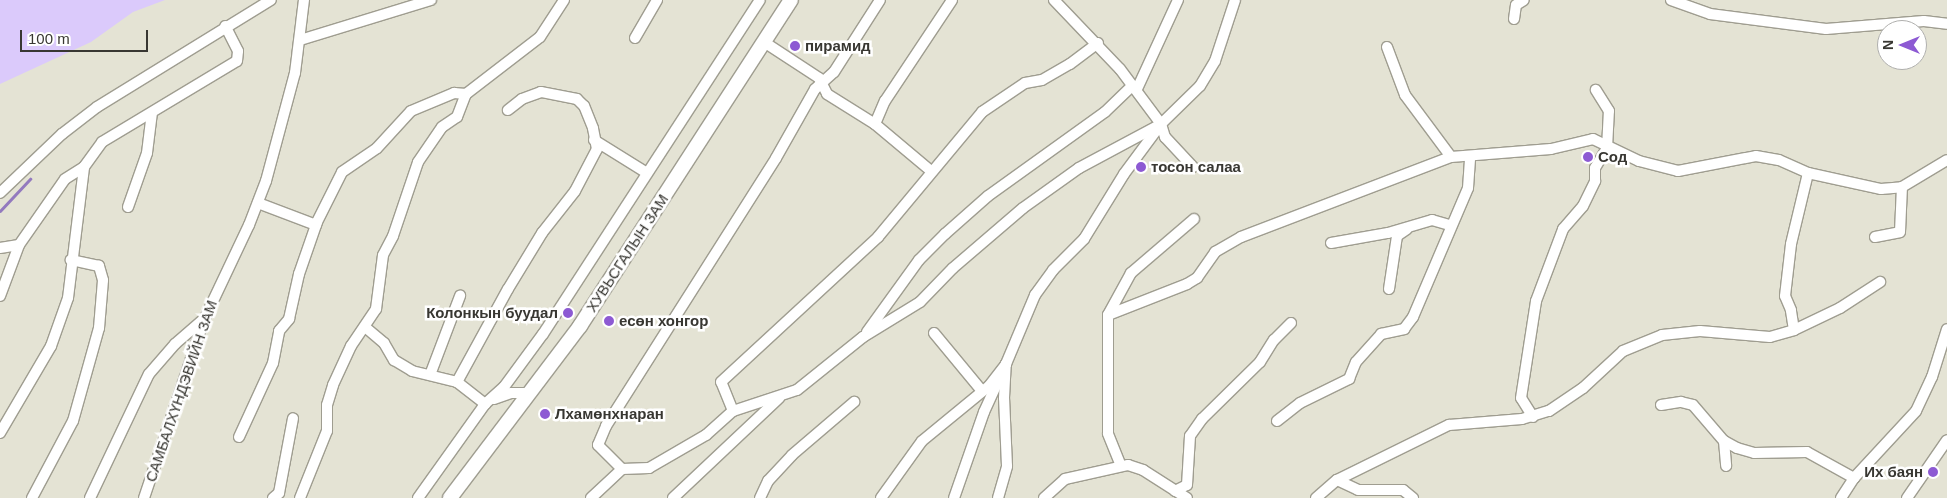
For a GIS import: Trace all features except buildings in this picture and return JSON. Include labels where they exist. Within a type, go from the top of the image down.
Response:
[{"type":"main road","name":"ХУВЬСГАЛЫН ЗАМ","points":[[450,498],[531,393],[590,310],[791,0]]},
{"type":"street","points":[[0,193],[62,134],[97,107],[225,26],[271,0]]},
{"type":"street","name":"САМБАЛХҮНДЭВИЙН ЗАМ","points":[[144,498],[204,320],[258,203],[295,73],[304,0]]},
{"type":"street","points":[[300,40],[431,0]]},
{"type":"street","points":[[300,498],[327,431],[327,405],[333,385],[352,346],[376,310],[383,255],[394,236],[418,162],[442,127],[457,117],[466,94],[540,38],[564,0]]},
{"type":"street","points":[[635,38],[657,0]]},
{"type":"street","points":[[418,498],[485,404],[521,366],[760,0]]},
{"type":"street","points":[[622,469],[598,445],[606,426],[822,84],[834,72],[880,0]]},
{"type":"street","points":[[875,124],[885,101],[952,0]]},
{"type":"street","points":[[1054,0],[1098,43],[1161,124],[1164,137],[1194,167]]},
{"type":"street","points":[[863,337],[919,260],[945,234],[988,196],[1105,112],[1134,88],[1178,0]]},
{"type":"street","points":[[954,498],[984,412],[1035,295],[1053,270],[1088,233],[1124,174],[1161,124],[1200,86],[1215,60],[1235,0]]},
{"type":"street","points":[[1514,18],[1516,5],[1524,0]]},
{"type":"street","points":[[1671,0],[1743,19],[1826,29],[1924,21],[1947,24]]},
{"type":"street","points":[[0,296],[19,245],[65,179],[84,167],[102,142],[152,114],[166,102],[237,61],[238,51],[225,26]]},
{"type":"street","points":[[764,42],[819,78],[826,94],[875,124],[931,171]]},
{"type":"street","points":[[733,411],[721,382],[878,237],[982,112],[1025,83],[1042,80],[1070,64],[1098,43]]},
{"type":"street","points":[[1387,47],[1405,95],[1451,157]]},
{"type":"street","points":[[1533,417],[1521,398],[1536,300],[1563,229],[1583,206],[1595,181],[1596,168],[1607,148],[1609,111],[1596,90]]},
{"type":"street","points":[[457,382],[508,289],[542,233],[575,191],[597,149],[593,128],[584,106],[577,99],[541,92],[522,100],[508,110]]},
{"type":"street","points":[[239,437],[273,363],[279,331],[289,319],[299,274],[316,225],[342,172],[377,148],[411,111],[454,93],[466,94]]},
{"type":"street","points":[[128,207],[147,153],[152,114]]},
{"type":"street","points":[[590,498],[622,469],[649,468],[706,435],[733,411],[797,390],[863,337],[920,302],[953,268],[1023,208],[1079,168],[1161,124]]},
{"type":"street","points":[[594,140],[647,172]]},
{"type":"street","points":[[1108,315],[1187,284],[1197,278],[1215,252],[1241,237],[1451,157],[1559,148],[1588,140],[1639,161],[1678,171],[1756,156],[1779,160],[1808,173],[1881,189],[1902,187],[1947,160]]},
{"type":"street","points":[[1277,421],[1300,402],[1349,379],[1356,362],[1381,334],[1404,329],[1432,279],[1450,226],[1468,188],[1470,156]]},
{"type":"street","points":[[0,433],[51,346],[68,298],[71,260],[84,167]]},
{"type":"street","points":[[1794,330],[1791,310],[1785,296],[1790,244],[1808,173]]},
{"type":"street","points":[[1874,237],[1900,232],[1902,187]]},
{"type":"street","points":[[258,203],[316,225]]},
{"type":"street","points":[[1121,466],[1108,433],[1108,315],[1131,273],[1160,246],[1194,219]]},
{"type":"street","points":[[1331,243],[1410,227],[1432,220],[1450,226]]},
{"type":"street","points":[[1389,289],[1398,236],[1410,227]]},
{"type":"street","points":[[0,248],[19,245]]},
{"type":"street","points":[[32,498],[73,421],[100,328],[103,280],[99,266],[71,260]]},
{"type":"street","points":[[1316,498],[1337,480],[1449,425],[1533,417],[1566,401],[1623,351],[1662,335],[1700,331],[1770,337],[1794,330],[1840,308],[1880,282]]},
{"type":"street","points":[[430,375],[460,296]]},
{"type":"street","points":[[90,498],[149,374],[175,344],[204,320]]},
{"type":"street","points":[[1175,490],[1187,485],[1190,436],[1202,419],[1260,362],[1274,340],[1291,323]]},
{"type":"street","points":[[365,327],[384,343],[394,360],[412,371],[457,382],[485,404]]},
{"type":"street","points":[[1841,498],[1854,478],[1916,411],[1932,377],[1947,329]]},
{"type":"street","points":[[934,333],[982,391]]},
{"type":"street","points":[[881,498],[922,441],[982,391],[1006,364]]},
{"type":"street","points":[[1001,497],[1007,466],[1004,398],[1006,364]]},
{"type":"street","points":[[485,404],[505,394],[531,393]]},
{"type":"street","points":[[673,498],[779,397]]},
{"type":"street","points":[[760,498],[768,482],[792,455],[854,402]]},
{"type":"street","points":[[1661,405],[1681,402],[1694,404],[1724,441],[1754,453],[1807,452],[1854,478]]},
{"type":"street","points":[[278,496],[293,418]]},
{"type":"street","points":[[1907,498],[1947,440]]},
{"type":"street","points":[[1724,441],[1726,466]]},
{"type":"street","points":[[1044,498],[1065,479],[1121,466],[1143,470],[1187,498]]},
{"type":"street","points":[[1337,480],[1358,490],[1403,490],[1413,498]]},
{"type":"shaded area","points":[[0,0],[165,0],[133,12],[91,42],[0,84]]},
{"type":"waterway","points":[[0,211],[30,179]]},
{"type":"place","name":"пирамид","points":[[795,46]]},
{"type":"place","name":"Сод","points":[[1588,157]]},
{"type":"place","name":"тосон салаа","points":[[1141,167]]},
{"type":"place","name":"Колонкын буудал","points":[[568,313]]},
{"type":"place","name":"есөн хонгор","points":[[609,321]]},
{"type":"place","name":"Лхамөнхнаран","points":[[545,414]]},
{"type":"place","name":"Их баян","points":[[1933,472]]}]
